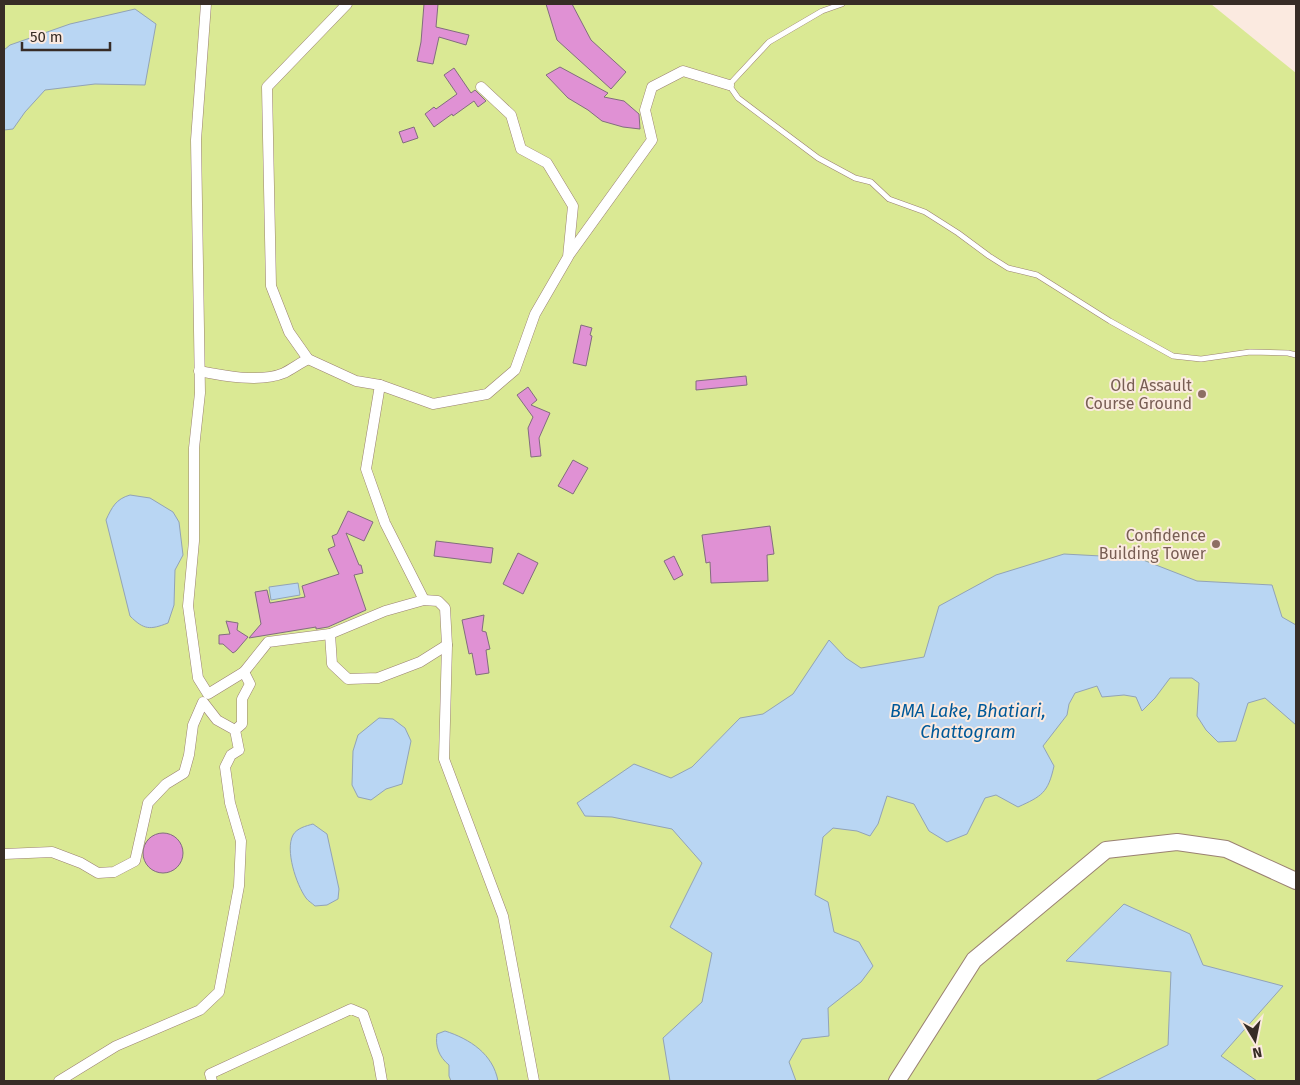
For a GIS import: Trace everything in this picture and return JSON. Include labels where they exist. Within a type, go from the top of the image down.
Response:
[{"type":"main road","points":[[897,1081],[974,960],[1106,850],[1177,842],[1226,849],[1296,881]]},
{"type":"street","points":[[206,4],[196,140],[200,393],[194,448],[194,540],[188,606],[198,678],[205,698],[217,720],[236,730]]},
{"type":"street","points":[[347,4],[267,87],[271,286],[289,332],[308,359],[356,381],[380,385],[433,404],[487,394],[515,370],[535,314],[568,257],[652,140],[645,110],[652,87],[683,71],[729,85]]},
{"type":"street","points":[[482,87],[511,115],[521,149],[547,163],[573,206],[568,257]]},
{"type":"street","points":[[199,371],[229,377],[258,378],[284,373],[308,359]]},
{"type":"street","points":[[380,385],[366,469],[385,523],[424,600]]},
{"type":"street","points":[[4,854],[52,852],[81,863],[98,873],[114,872],[136,861],[148,803],[166,784],[184,773],[189,755],[193,725],[205,698],[244,672],[268,642],[330,634],[385,612],[424,600],[438,601],[445,608],[447,645],[444,759],[503,916],[534,1081]]},
{"type":"street","points":[[330,634],[332,664],[348,680],[378,678],[420,662],[447,645]]},
{"type":"street","points":[[236,730],[242,724],[242,698],[250,684],[244,672]]},
{"type":"street","points":[[59,1081],[116,1046],[200,1010],[219,992],[239,886],[241,841],[230,803],[225,768],[231,756],[239,750],[236,730]]},
{"type":"street","points":[[212,1081],[210,1074],[351,1009],[363,1014],[378,1058],[382,1081]]},
{"type":"lane","points":[[842,4],[822,11],[769,42],[729,85],[738,98],[818,158],[855,178],[871,182],[889,199],[925,212],[1008,268],[1037,274],[1110,321],[1174,356],[1202,359],[1250,352],[1296,355]]},
{"type":"green space","points":[[4,4],[1211,4],[1296,73],[1296,1081],[4,1081]]},
{"type":"water","points":[[135,9],[156,24],[145,85],[95,84],[45,90],[25,112],[13,129],[4,130],[4,50],[10,45],[70,24]]},
{"type":"water","points":[[130,495],[150,498],[173,512],[179,522],[183,555],[175,570],[174,605],[168,623],[152,628],[139,624],[130,616],[106,520],[115,504]]},
{"type":"water","name":"BMA Lake, Bhatiari, Chattogram","points":[[1064,554],[1138,558],[1197,581],[1272,585],[1282,617],[1296,625],[1296,725],[1265,698],[1248,703],[1236,741],[1218,742],[1206,730],[1197,716],[1199,683],[1192,678],[1170,678],[1155,698],[1142,711],[1136,697],[1124,695],[1102,697],[1097,686],[1075,693],[1069,704],[1067,715],[1043,746],[1054,766],[1046,788],[1033,800],[1018,807],[996,795],[985,798],[967,834],[947,842],[929,831],[914,804],[887,796],[878,824],[870,836],[857,831],[833,828],[823,837],[815,895],[828,902],[834,932],[859,942],[873,966],[861,982],[828,1008],[829,1036],[802,1039],[789,1062],[796,1081],[670,1081],[663,1038],[702,1002],[712,953],[670,927],[702,863],[672,829],[612,817],[585,816],[577,803],[634,764],[671,778],[692,767],[740,718],[763,714],[793,694],[829,640],[846,658],[861,668],[924,657],[939,606],[996,575]]},
{"type":"water","points":[[298,583],[300,595],[271,600],[269,587]]},
{"type":"water","points":[[379,718],[393,719],[405,728],[411,741],[402,784],[386,789],[371,800],[358,797],[352,785],[353,751],[358,735]]},
{"type":"water","points":[[313,824],[327,834],[339,889],[338,899],[327,905],[315,906],[306,898],[295,876],[291,858],[290,849],[293,835],[299,829]]},
{"type":"water","points":[[1124,904],[1190,934],[1203,965],[1283,986],[1221,1056],[1257,1081],[1095,1081],[1168,1045],[1171,972],[1066,961]]},
{"type":"water","points":[[445,1031],[463,1038],[486,1055],[498,1081],[451,1081],[449,1065],[440,1055],[437,1043],[437,1034]]},
{"type":"building","points":[[424,4],[438,4],[436,27],[469,35],[466,45],[439,37],[433,64],[417,61],[421,42]]},
{"type":"building","points":[[546,4],[572,4],[591,40],[626,72],[611,89],[557,40]]},
{"type":"building","points":[[560,67],[608,93],[604,97],[624,101],[639,114],[640,129],[623,127],[602,121],[568,98],[546,75]]},
{"type":"building","points":[[454,68],[471,93],[475,90],[486,101],[478,107],[474,101],[434,127],[425,114],[434,107],[436,109],[457,94],[444,75]]},
{"type":"building","points":[[414,127],[418,138],[403,143],[399,132]]},
{"type":"building","points":[[581,325],[592,328],[586,366],[573,363]]},
{"type":"building","points":[[746,376],[747,385],[696,390],[696,381]]},
{"type":"building","points":[[528,387],[537,400],[531,405],[550,413],[539,438],[541,456],[531,457],[528,428],[533,417],[517,395]]},
{"type":"building","points":[[573,460],[588,468],[573,494],[558,486]]},
{"type":"building","points":[[348,511],[373,522],[364,541],[346,533],[359,565],[361,565],[363,573],[354,575],[366,610],[328,627],[316,629],[316,627],[249,638],[261,624],[255,592],[267,590],[270,603],[305,597],[302,586],[339,574],[328,549],[335,546],[332,536],[337,534]]},
{"type":"building","points":[[770,526],[774,554],[767,555],[768,581],[711,583],[710,562],[706,563],[702,535]]},
{"type":"building","points":[[436,541],[493,548],[491,563],[434,556]]},
{"type":"building","points":[[518,553],[538,563],[523,594],[503,584]]},
{"type":"building","points":[[674,556],[683,575],[674,580],[664,561]]},
{"type":"building","points":[[484,615],[482,631],[486,632],[490,649],[486,650],[489,673],[476,675],[472,653],[469,654],[462,620]]},
{"type":"building","points":[[226,621],[238,623],[237,630],[248,637],[233,653],[223,644],[219,644],[219,635],[230,634]]},
{"type":"building","points":[[163,833],[177,839],[183,853],[177,867],[163,873],[149,867],[143,853],[149,839]]},
{"type":"place","name":"Old Assault Course Ground","points":[[1202,394]]},
{"type":"place","name":"Confidence Building Tower","points":[[1216,544]]}]
